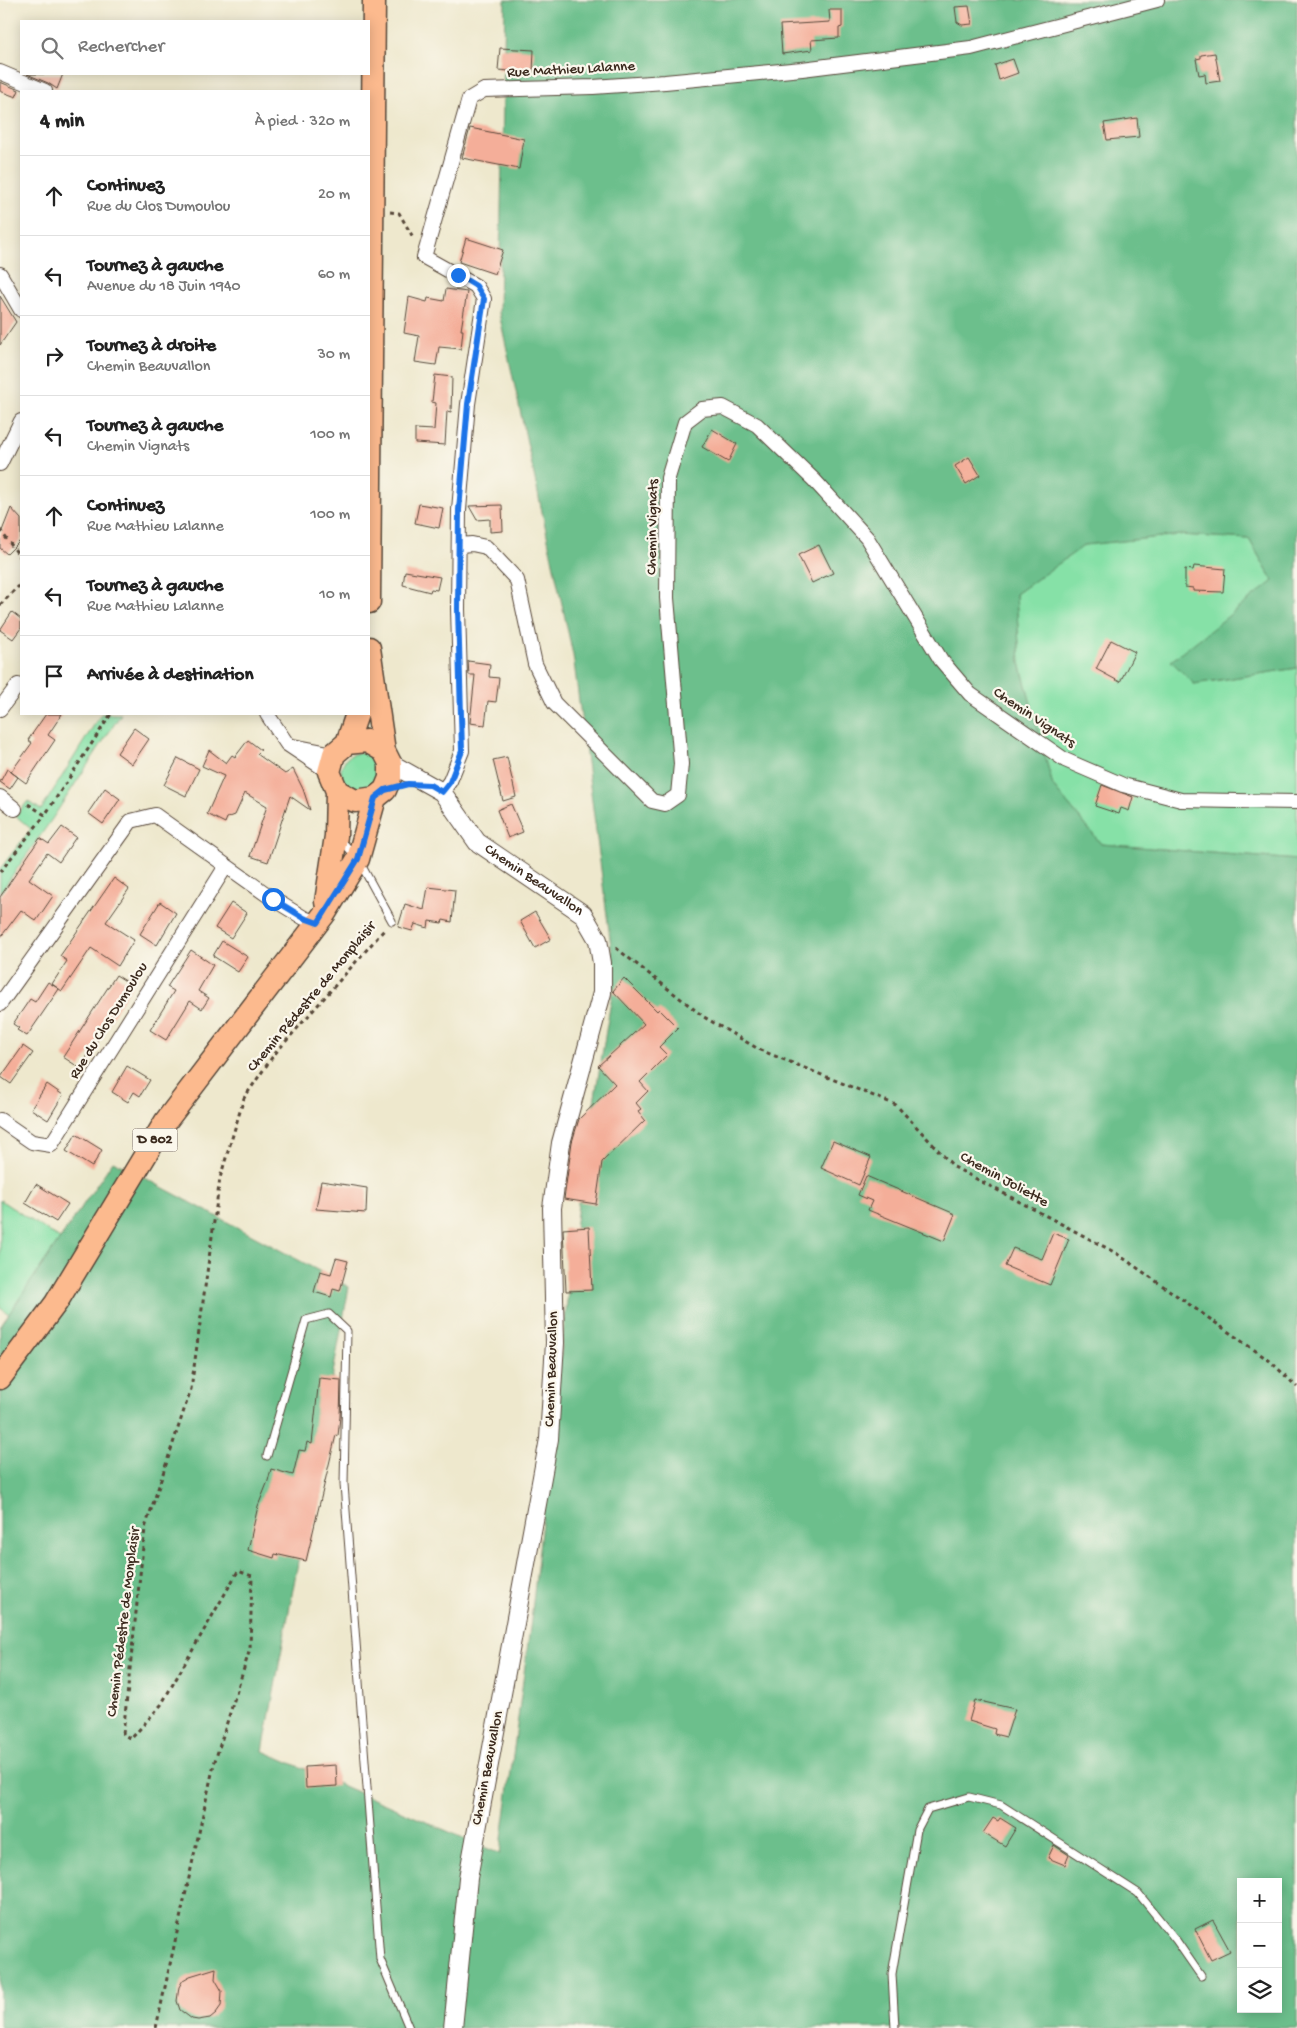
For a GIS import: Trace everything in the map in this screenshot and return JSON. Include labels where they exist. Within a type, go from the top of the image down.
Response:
[{"type":"main road","points":[[370,414],[374,0]]},
{"type":"main road","points":[[370,654],[387,757],[390,778],[380,794],[355,801],[337,765],[367,741],[387,757]]},
{"type":"main road","name":"D 802","points":[[321,918],[336,836],[337,765],[357,715]]},
{"type":"main road","name":"D 802","points":[[0,1378],[56,1303],[166,1121],[321,918],[358,859],[380,794]]},
{"type":"street","name":"Rue Mathieu Lalanne","points":[[424,257],[469,99],[484,90],[593,87],[665,82],[802,69],[971,48],[1157,0]]},
{"type":"street","points":[[0,72],[44,90]]},
{"type":"street","points":[[380,794],[408,784],[436,788],[450,782],[462,751],[458,609],[459,510],[468,404],[484,299],[476,286],[424,257]]},
{"type":"street","points":[[0,274],[20,308]]},
{"type":"street","name":"Chemin Vignats","points":[[460,545],[472,544],[486,547],[517,580],[535,664],[554,703],[652,801],[665,804],[678,795],[681,764],[667,598],[668,478],[685,422],[702,409],[723,407],[756,425],[814,480],[867,538],[941,660],[970,694],[1026,733],[1066,760],[1090,771],[1124,785],[1181,800],[1297,802]]},
{"type":"street","points":[[0,464],[20,423]]},
{"type":"street","points":[[0,709],[18,685]]},
{"type":"street","points":[[268,715],[287,744],[337,765]]},
{"type":"street","name":"Chemin Beauvallon","points":[[387,757],[436,788],[477,842],[583,914],[598,940],[602,963],[602,994],[562,1143],[552,1208],[555,1343],[550,1439],[468,1878],[453,2028]]},
{"type":"street","points":[[0,797],[16,809]]},
{"type":"street","points":[[0,1004],[131,821],[155,815],[273,899],[304,918],[321,918]]},
{"type":"street","name":"Rue du Clos Dumoulou","points":[[0,1120],[32,1142],[51,1145],[226,866]]},
{"type":"lane","points":[[336,836],[358,859],[392,921]]},
{"type":"lane","points":[[267,1456],[306,1320],[329,1314],[347,1332],[344,1484],[380,1959],[409,2028]]},
{"type":"lane","points":[[895,2028],[892,1974],[917,1830],[928,1809],[969,1797],[1001,1805],[1138,1893],[1176,1940],[1201,1976]]},
{"type":"path","points":[[371,225],[399,213],[424,257]]},
{"type":"path","points":[[0,530],[20,557]]},
{"type":"path","points":[[0,606],[20,585]]},
{"type":"path","points":[[0,872],[45,815],[110,715]]},
{"type":"path","points":[[16,809],[28,804],[45,815]]},
{"type":"path","name":"Chemin Pédestre de Monplaisir","points":[[156,2028],[214,1764],[250,1649],[252,1576],[238,1572],[161,1705],[131,1739],[123,1734],[145,1528],[191,1389],[220,1178],[244,1098],[273,1056],[392,921]]},
{"type":"path","name":"Chemin Joliette","points":[[598,940],[610,943],[704,1017],[760,1050],[896,1106],[954,1167],[1116,1253],[1270,1360],[1297,1387]]},
{"type":"green space","points":[[505,0],[1297,0],[1297,668],[1194,684],[1171,661],[1273,581],[1249,539],[1180,535],[1085,545],[1016,594],[1020,663],[1053,786],[1101,844],[1297,860],[1297,2028],[0,2028],[0,1327],[113,1161],[349,1287],[263,1751],[500,1854],[531,1620],[580,1186],[615,977],[573,655],[499,313]]},
{"type":"green space","points":[[1180,535],[1249,539],[1273,581],[1194,684],[1297,668],[1297,860],[1101,844],[1053,786],[1020,663],[1016,594],[1084,545]]},
{"type":"green space","points":[[100,715],[120,715],[52,819],[0,893],[0,869],[31,829],[16,816],[28,801],[41,810]]},
{"type":"green space","points":[[360,753],[367,754],[373,759],[378,765],[378,779],[373,785],[367,790],[360,791],[353,790],[347,785],[342,779],[341,772],[342,765],[347,759],[353,754]]},
{"type":"green space","points":[[0,1200],[60,1239],[9,1314],[0,1308]]},
{"type":"building","points":[[969,6],[972,24],[962,25],[957,22],[955,7]]},
{"type":"building","points":[[829,10],[842,10],[842,27],[839,28],[839,38],[811,40],[812,50],[782,54],[780,25],[830,22]]},
{"type":"building","points":[[500,48],[534,50],[533,73],[498,70]]},
{"type":"building","points":[[1215,53],[1220,81],[1206,83],[1205,74],[1199,75],[1196,59],[1201,58],[1201,55]]},
{"type":"building","points":[[1013,59],[1018,73],[999,80],[995,65]]},
{"type":"building","points":[[29,75],[63,75],[57,89]]},
{"type":"building","points":[[0,82],[19,90],[16,97],[0,91]]},
{"type":"building","points":[[1137,118],[1139,137],[1107,140],[1104,123]]},
{"type":"building","points":[[470,128],[524,139],[519,169],[462,158]]},
{"type":"building","points":[[466,238],[503,250],[495,274],[459,262]]},
{"type":"building","points":[[446,289],[467,292],[461,330],[463,330],[461,349],[439,347],[436,365],[415,362],[419,336],[404,333],[409,297],[427,302],[428,298],[444,301]]},
{"type":"building","points":[[0,296],[16,322],[0,345]]},
{"type":"building","points":[[435,375],[452,377],[451,412],[447,411],[445,445],[415,443],[415,429],[434,430],[436,403],[432,402]]},
{"type":"building","points":[[712,429],[737,444],[728,462],[702,447]]},
{"type":"building","points":[[969,457],[980,475],[966,484],[955,466]]},
{"type":"building","points":[[419,504],[443,508],[439,528],[415,523]]},
{"type":"building","points":[[502,505],[503,531],[490,532],[490,519],[477,520],[469,506]]},
{"type":"building","points":[[11,508],[20,518],[20,541],[7,554],[0,548],[0,536]]},
{"type":"building","points":[[819,545],[833,573],[812,583],[798,555]]},
{"type":"building","points":[[1194,566],[1225,569],[1223,592],[1193,591],[1193,588],[1185,587],[1185,569],[1193,570]]},
{"type":"building","points":[[405,571],[440,577],[437,590],[431,589],[430,592],[403,585]]},
{"type":"building","points":[[12,612],[20,618],[20,629],[13,639],[0,630]]},
{"type":"building","points":[[1111,640],[1135,652],[1120,682],[1096,669]]},
{"type":"building","points":[[468,661],[490,664],[489,677],[499,678],[496,702],[488,701],[485,725],[470,723],[475,675],[469,675]]},
{"type":"building","points":[[45,715],[61,715],[48,735],[55,740],[26,783],[11,772],[32,743],[28,740]]},
{"type":"building","points":[[134,728],[149,739],[132,764],[117,753]]},
{"type":"building","points":[[248,740],[261,750],[257,754],[285,774],[293,769],[303,789],[310,810],[290,796],[268,862],[250,856],[267,806],[245,793],[235,815],[227,818],[225,823],[207,814],[224,776],[202,766],[209,750],[226,763],[232,755],[235,757]]},
{"type":"building","points":[[507,757],[516,797],[503,801],[493,760]]},
{"type":"building","points":[[178,758],[199,769],[186,796],[164,785]]},
{"type":"building","points":[[7,769],[18,777],[10,789],[0,782]]},
{"type":"building","points":[[1102,785],[1133,797],[1129,811],[1121,808],[1119,814],[1095,806]]},
{"type":"building","points":[[105,788],[120,799],[103,824],[88,813]]},
{"type":"building","points":[[511,804],[523,832],[508,838],[497,810]]},
{"type":"building","points":[[62,827],[76,837],[59,862],[47,853],[29,879],[53,896],[36,921],[21,910],[0,938],[0,897],[40,838],[49,844]]},
{"type":"building","points":[[114,878],[129,889],[106,922],[134,940],[118,966],[91,948],[62,991],[52,984],[67,961],[60,956]]},
{"type":"building","points":[[428,887],[455,890],[452,922],[443,920],[442,923],[429,921],[428,928],[415,924],[412,931],[398,927],[405,904],[424,910]]},
{"type":"building","points":[[160,902],[176,913],[157,945],[140,934]]},
{"type":"building","points":[[231,903],[247,913],[231,938],[215,928]]},
{"type":"building","points":[[535,912],[551,939],[535,948],[520,921]]},
{"type":"building","points":[[222,941],[248,957],[238,972],[213,956]]},
{"type":"building","points":[[191,950],[213,965],[198,991],[209,998],[202,1009],[190,1001],[166,1040],[150,1030],[174,991],[167,987]]},
{"type":"building","points":[[116,975],[132,985],[80,1068],[63,1057]]},
{"type":"building","points":[[624,978],[657,1011],[659,1009],[678,1028],[659,1047],[667,1055],[640,1082],[648,1091],[636,1103],[641,1109],[638,1111],[645,1120],[602,1162],[596,1204],[564,1199],[572,1142],[579,1119],[615,1084],[598,1066],[644,1024],[613,991]]},
{"type":"building","points":[[48,982],[59,989],[27,1036],[17,1030],[19,1028],[13,1024],[30,999],[35,1002]]},
{"type":"building","points":[[23,1046],[33,1053],[11,1084],[1,1077]]},
{"type":"building","points":[[127,1066],[150,1080],[140,1096],[134,1092],[128,1102],[112,1092]]},
{"type":"building","points":[[47,1084],[63,1095],[48,1120],[31,1109]]},
{"type":"building","points":[[76,1134],[102,1150],[92,1167],[66,1151]]},
{"type":"building","points":[[833,1141],[871,1157],[859,1185],[821,1168]]},
{"type":"building","points":[[866,1176],[955,1214],[944,1241],[868,1210],[872,1201],[858,1195]]},
{"type":"building","points":[[321,1181],[367,1188],[366,1213],[316,1209]]},
{"type":"building","points":[[36,1184],[68,1204],[56,1222],[25,1203]]},
{"type":"building","points":[[589,1227],[592,1290],[566,1291],[563,1229]]},
{"type":"building","points":[[1053,1233],[1069,1239],[1050,1285],[1005,1266],[1013,1248],[1042,1259]]},
{"type":"building","points":[[336,1258],[348,1261],[340,1291],[333,1289],[331,1297],[314,1292],[320,1271],[331,1274]]},
{"type":"building","points":[[319,1378],[341,1380],[340,1417],[338,1436],[336,1435],[306,1561],[275,1554],[274,1558],[248,1550],[258,1506],[271,1469],[293,1475],[299,1450],[305,1451],[307,1442],[312,1444]]},
{"type":"building","points":[[975,1700],[1015,1709],[1006,1737],[994,1734],[995,1729],[969,1721]]},
{"type":"building","points":[[336,1765],[337,1786],[306,1788],[305,1767]]},
{"type":"building","points":[[993,1818],[998,1821],[1000,1818],[1016,1828],[1005,1846],[983,1833]]},
{"type":"building","points":[[1054,1845],[1069,1855],[1065,1865],[1048,1858]]},
{"type":"building","points":[[1213,1920],[1230,1951],[1211,1960],[1195,1929]]},
{"type":"building","points":[[216,1968],[215,1979],[222,1991],[221,2006],[210,2018],[192,2019],[180,2010],[177,2001],[179,1987],[183,1980],[190,1976]]},
{"type":"route","points":[[273,899],[304,918],[318,923],[358,859],[375,798],[385,790],[408,784],[430,785],[442,792],[450,782],[462,751],[458,609],[459,510],[468,404],[484,299],[476,286],[458,275]]}]
